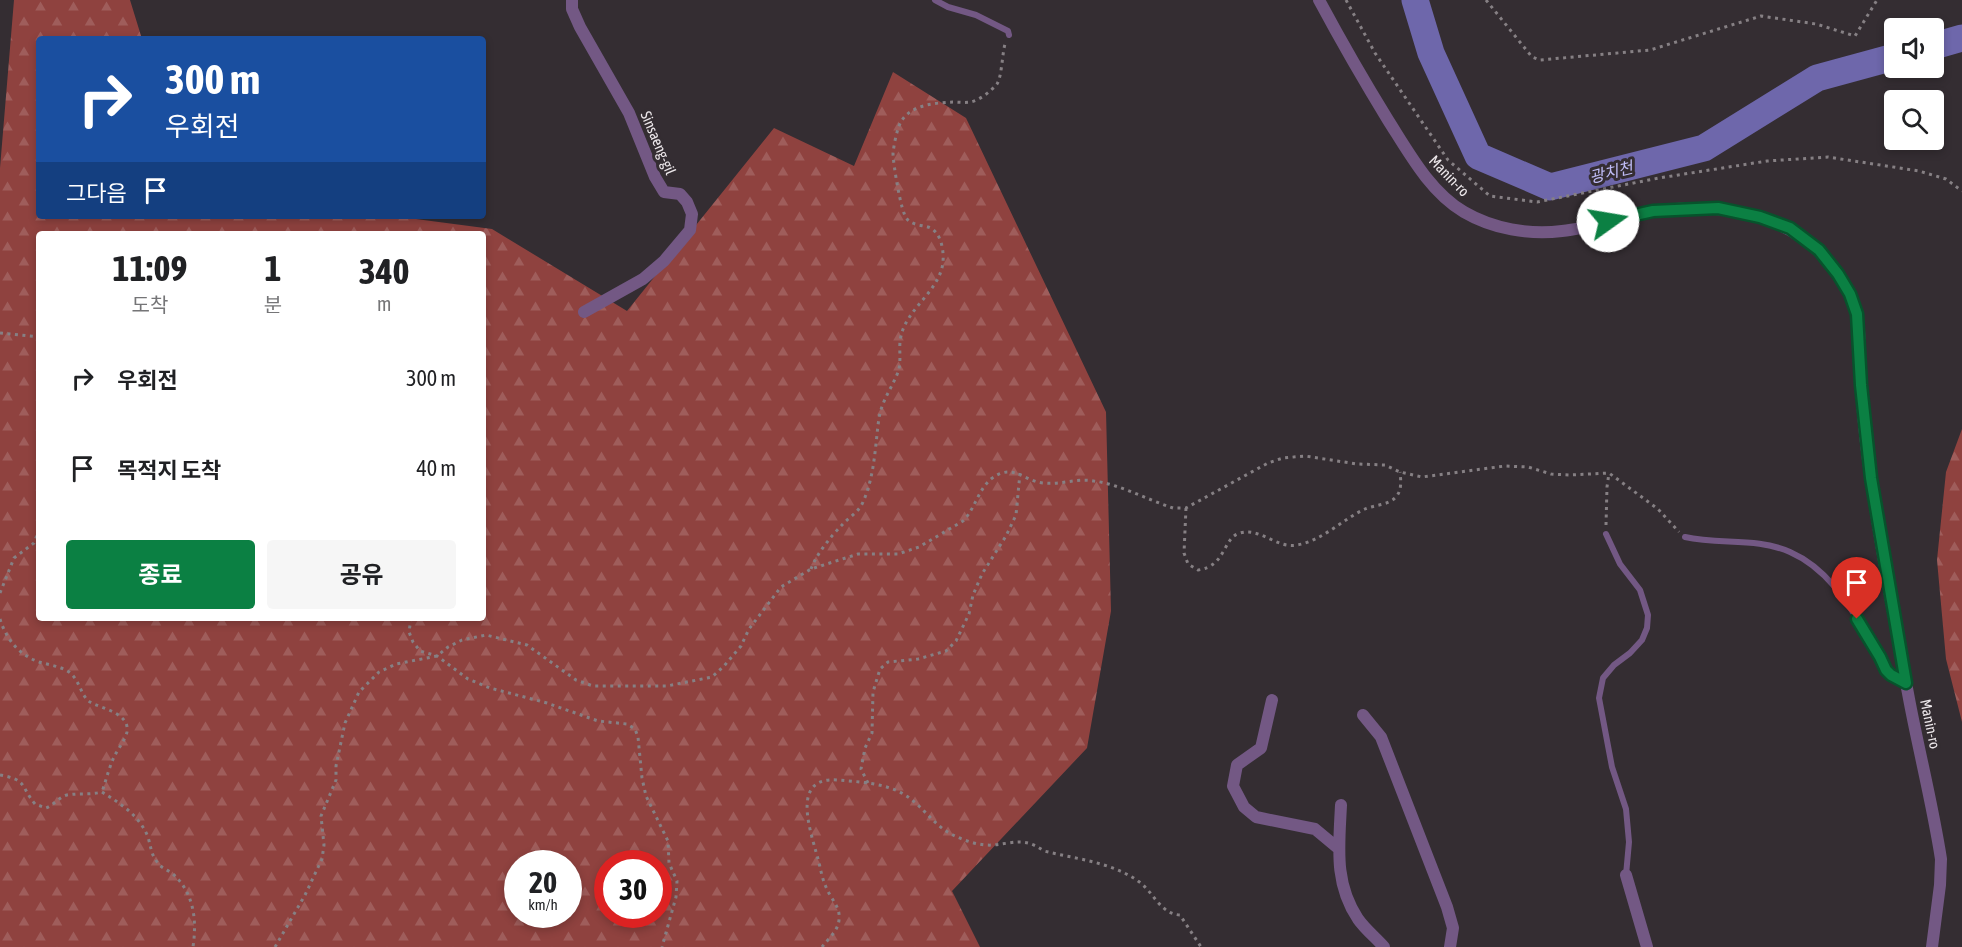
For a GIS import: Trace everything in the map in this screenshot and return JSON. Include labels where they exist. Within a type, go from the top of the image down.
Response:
[{"type":"street","name":"Sinsaeng-gil","points":[[572,0],[572,9],[580,27],[629,113],[655,177],[664,192],[680,195],[687,202],[692,214],[690,230],[664,261],[643,279],[584,312]]},
{"type":"street","name":"Manin-ro","points":[[1318,0],[1356,68],[1414,161],[1439,192],[1463,212],[1495,225],[1529,232],[1541,232],[1563,231],[1653,211],[1718,208],[1760,217],[1790,228],[1819,250],[1850,294],[1857,314],[1861,385],[1871,478],[1906,683],[1941,859],[1932,947]]},
{"type":"street","points":[[1272,700],[1261,748],[1237,765],[1233,786],[1244,807],[1256,817],[1315,829],[1339,849]]},
{"type":"street","points":[[1363,716],[1381,737],[1447,907],[1453,928],[1450,947]]},
{"type":"street","points":[[1341,805],[1339,862],[1344,893],[1359,921],[1384,947]]},
{"type":"street","points":[[1626,875],[1647,947]]},
{"type":"lane","points":[[935,0],[948,7],[976,15],[1008,31],[1010,35]]},
{"type":"lane","points":[[1606,534],[1613,553],[1640,590],[1648,615],[1647,628],[1642,640],[1603,678],[1599,698],[1612,767],[1626,809],[1629,842],[1626,875]]},
{"type":"lane","points":[[1685,537],[1755,542],[1788,551],[1812,563],[1828,578],[1845,600],[1886,670],[1906,683]]},
{"type":"path","points":[[1346,0],[1376,53],[1448,160],[1490,196],[1537,202],[1756,162],[1828,157],[1919,171],[1946,179],[1962,191]]},
{"type":"path","points":[[1486,0],[1532,57],[1540,60],[1650,50],[1761,16],[1816,24],[1856,36],[1877,0]]},
{"type":"path","points":[[811,569],[815,559],[863,503],[873,469],[883,401],[899,369],[900,336],[906,320],[937,279],[943,265],[940,238],[931,228],[914,224],[906,219],[902,209],[893,152],[899,127],[904,116],[915,109],[939,103],[968,103],[988,92],[999,79],[1002,57],[1010,35]]},
{"type":"path","points":[[0,333],[36,337]]},
{"type":"path","points":[[275,947],[305,895],[321,859],[324,845],[321,816],[336,780],[336,766],[345,723],[359,692],[379,672],[396,664],[437,657],[448,647],[462,640],[486,635],[527,645],[576,680],[593,686],[667,686],[712,677],[741,646],[749,629],[781,587],[811,569],[858,554],[898,554],[919,547],[963,521],[991,479],[1001,474],[1020,473],[1030,480],[1042,483],[1072,480],[1095,481],[1173,508],[1186,508],[1268,463],[1283,458],[1305,456],[1357,464],[1385,465],[1400,472],[1422,477],[1505,466],[1528,467],[1551,474],[1609,473],[1658,509],[1685,537]]},
{"type":"path","points":[[1186,508],[1184,553],[1188,564],[1198,570],[1208,569],[1219,560],[1231,538],[1239,533],[1251,532],[1286,545],[1296,546],[1309,542],[1367,508],[1393,500],[1399,493],[1401,485],[1400,472]]},
{"type":"path","points":[[867,783],[861,769],[865,748],[872,733],[873,692],[876,677],[880,669],[888,662],[918,659],[946,651],[956,641],[969,614],[973,595],[982,574],[1006,536],[1016,515],[1020,473]]},
{"type":"path","points":[[1606,534],[1605,515],[1609,473]]},
{"type":"path","points":[[0,593],[14,558],[34,543],[36,538]]},
{"type":"path","points":[[0,619],[8,638],[17,649],[27,657],[67,670],[75,677],[90,702],[122,717],[127,732],[112,759],[102,792]]},
{"type":"path","points":[[411,621],[409,632],[420,651],[437,657],[468,679],[598,722],[627,724],[635,729],[646,796],[668,841],[669,862],[677,881],[676,897],[662,947]]},
{"type":"path","points":[[0,775],[20,782],[28,791],[34,804],[46,808],[59,798],[68,795],[91,795],[102,792],[132,812],[148,838],[150,851],[159,865],[172,873],[182,884],[194,909],[193,947]]},
{"type":"path","points":[[822,947],[834,932],[839,921],[838,910],[820,874],[807,821],[806,803],[812,788],[818,783],[831,780],[867,783],[904,794],[951,835],[972,842],[992,845],[1019,841],[1036,845],[1044,851],[1115,868],[1138,880],[1172,915],[1180,915],[1201,947]]},
{"type":"green space","points":[[14,0],[130,0],[141,36],[36,36],[36,219],[416,219],[492,229],[627,311],[774,128],[854,166],[893,72],[966,118],[1106,412],[1111,611],[1087,748],[952,891],[980,947],[0,947],[0,168]]},
{"type":"green space","points":[[1962,429],[1962,722],[1946,659],[1937,560],[1946,472]]},
{"type":"waterway","name":"광치천","points":[[1415,0],[1431,53],[1478,156],[1550,187],[1704,148],[1817,78],[1884,60]]},
{"type":"waterway","name":"광치천","points":[[1944,43],[1962,38]]},
{"type":"route","points":[[1608,221],[1653,211],[1718,208],[1760,217],[1790,228],[1819,250],[1838,274],[1850,294],[1857,314],[1861,385],[1871,478],[1906,683],[1886,670],[1857,619]]}]
